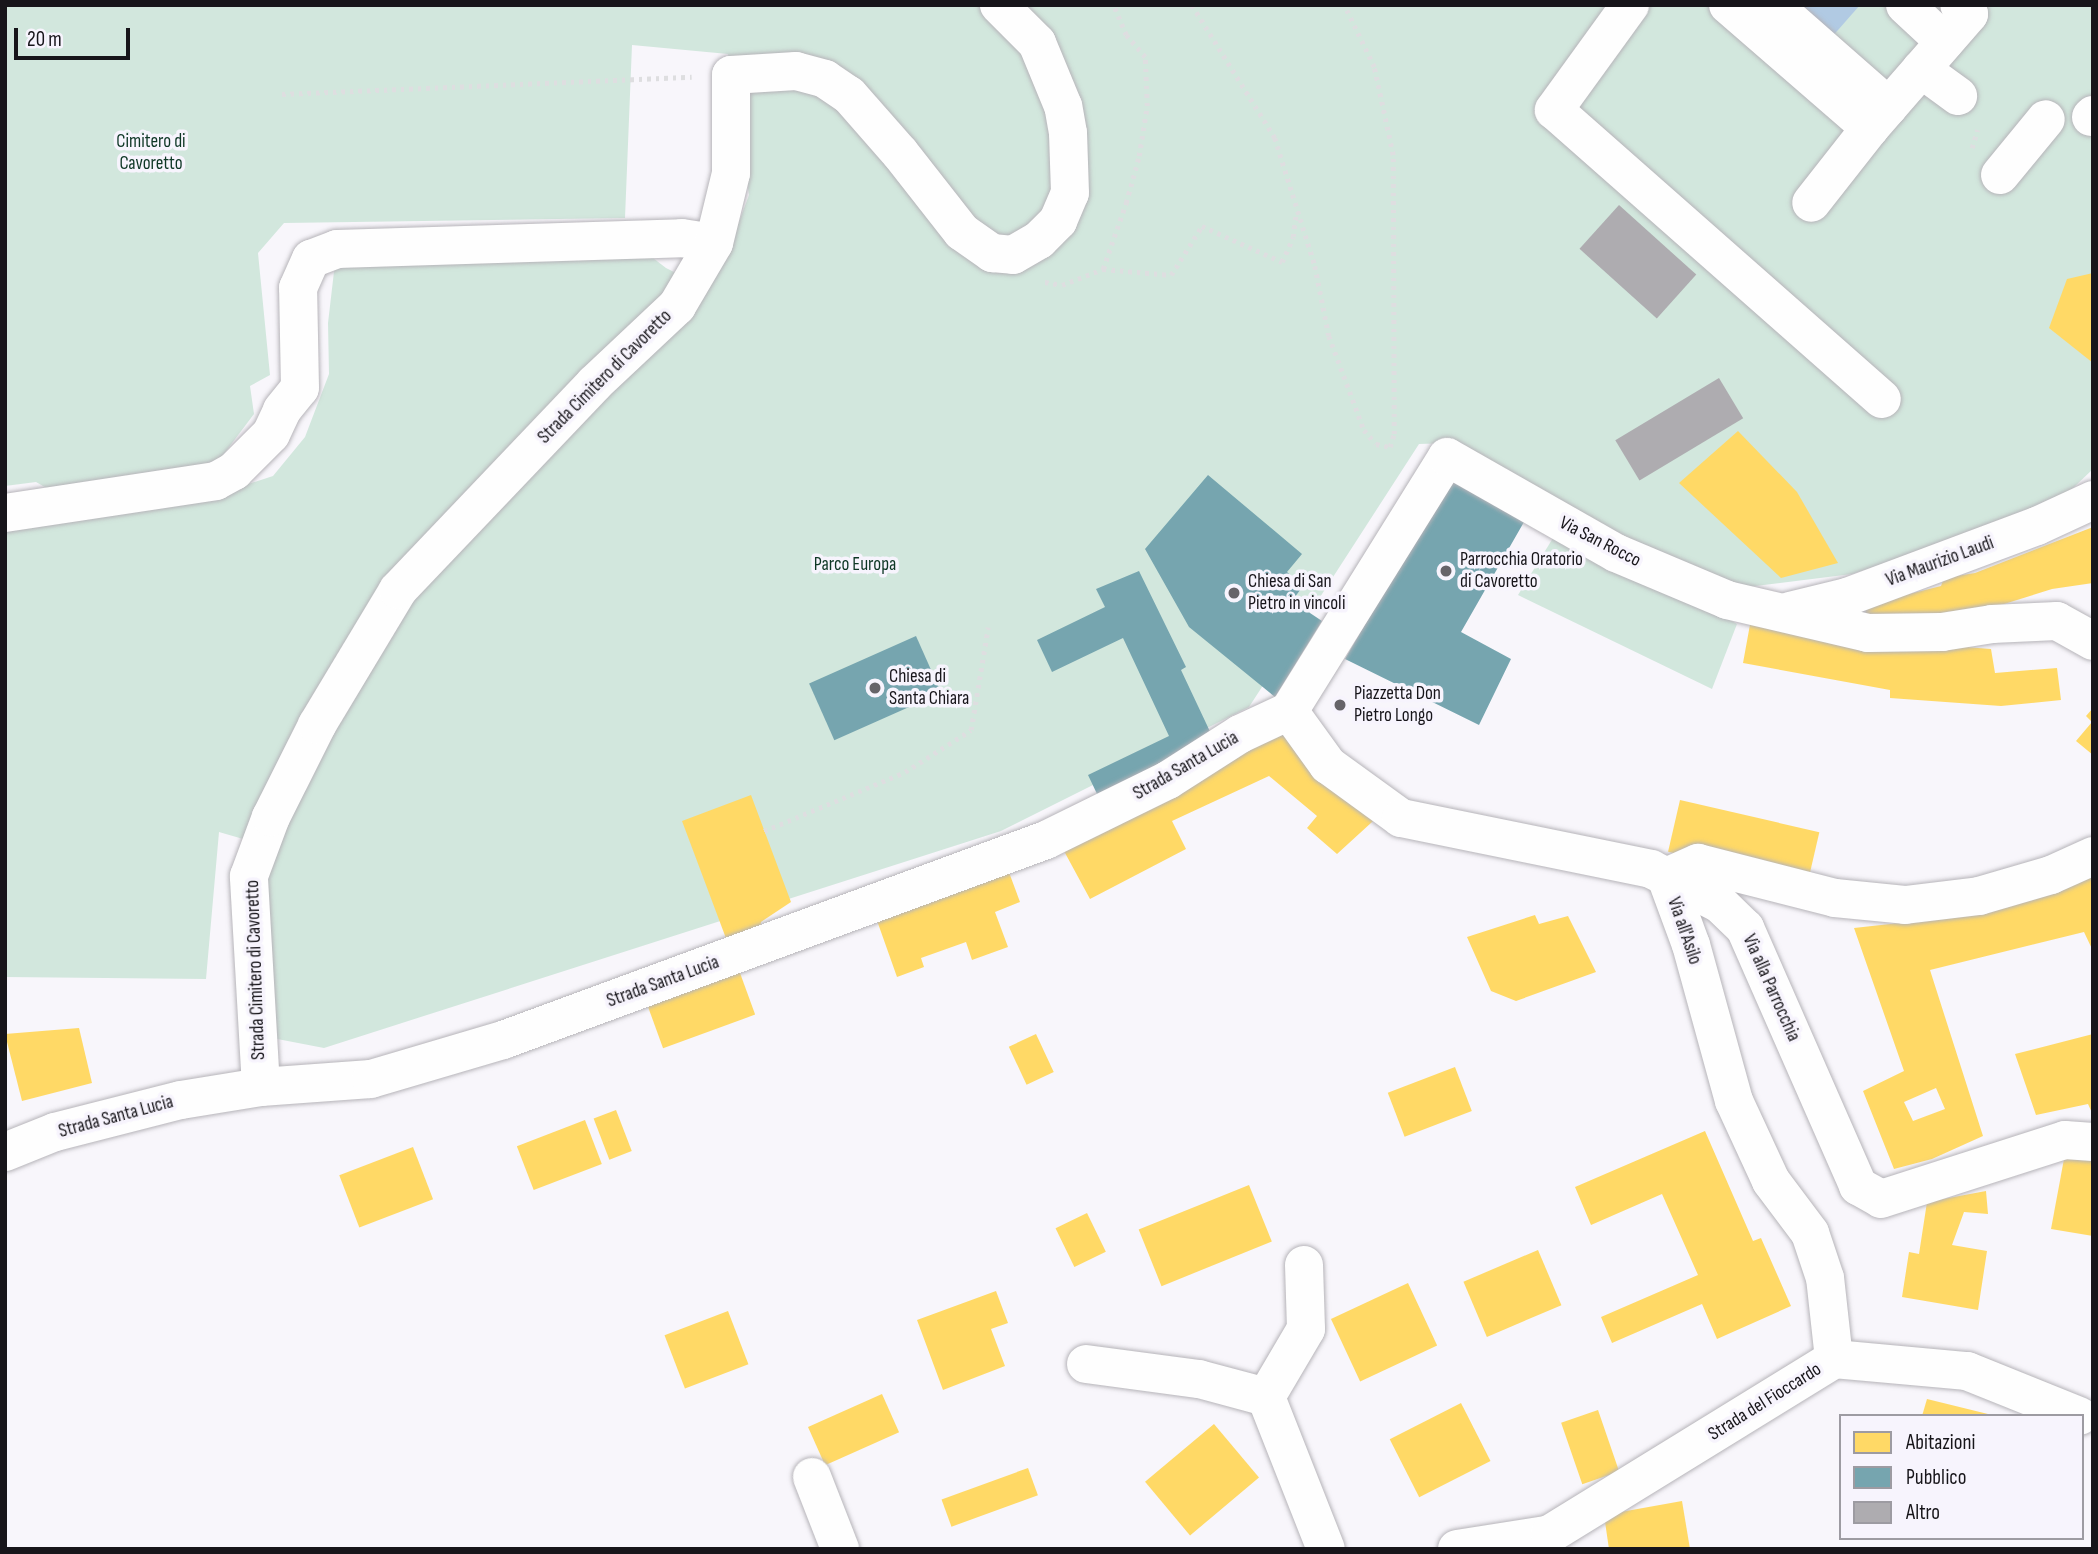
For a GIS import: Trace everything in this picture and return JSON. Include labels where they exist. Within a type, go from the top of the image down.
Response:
[{"type":"street","points":[[731,75],[796,71],[825,79],[849,95],[900,153],[962,232],[992,253],[1013,255],[1039,240],[1058,221],[1070,193],[1068,133],[1063,106],[1037,43],[999,5]]},
{"type":"street","points":[[1630,5],[1554,110],[1882,399]]},
{"type":"street","points":[[1728,5],[1879,117]]},
{"type":"street","points":[[1773,5],[1879,117]]},
{"type":"street","points":[[1905,5],[1958,96]]},
{"type":"street","points":[[1811,203],[1879,117],[1969,14],[1959,5]]},
{"type":"street","name":"Strada Cimitero di Cavoretto","points":[[261,1087],[249,876],[271,817],[317,725],[398,590],[594,384],[677,306],[714,243],[731,173],[731,75]]},
{"type":"street","points":[[2000,175],[2037,142]]},
{"type":"street","points":[[5,513],[216,481],[234,471],[253,448],[271,433],[282,410],[300,388],[298,288],[311,259],[337,249],[682,238],[714,243]]},
{"type":"street","name":"Via San Rocco","points":[[1289,711],[1447,457],[1616,553],[1727,600],[1868,633],[1942,632],[1992,624],[2057,621],[2093,640]]},
{"type":"street","name":"Via Maurizio Laudi","points":[[1783,613],[1847,597],[2037,526],[2093,500]]},
{"type":"street","name":"Strada Santa Lucia","points":[[5,1152],[55,1132],[181,1100],[261,1087],[371,1079],[503,1040],[867,908],[1046,839],[1168,780],[1240,734],[1289,711]]},
{"type":"street","name":"Via alla Parrocchia","points":[[1289,711],[1328,765],[1401,818],[1651,869],[1720,904],[1745,928],[1858,1186],[1881,1199],[2065,1140],[2093,1142]]},
{"type":"street","name":"Via all'Asilo","points":[[1834,1359],[1825,1279],[1810,1233],[1771,1181],[1734,1101],[1690,945],[1666,877],[1698,863],[1835,898],[1905,905],[1979,896],[2051,875],[2093,856]]},
{"type":"street","points":[[1266,1397],[1306,1329],[1304,1265]]},
{"type":"street","name":"Strada del Fioccardo","points":[[1457,1549],[1539,1544],[1834,1359],[1967,1371],[2076,1414]]},
{"type":"street","points":[[1086,1364],[1199,1379],[1266,1397]]},
{"type":"street","points":[[1266,1397],[1326,1549]]},
{"type":"street","points":[[813,1477],[840,1549]]},
{"type":"path","points":[[1192,5],[1275,138],[1315,266],[1329,336],[1364,430],[1376,444],[1390,447],[1394,434],[1393,155],[1374,67],[1344,5]]},
{"type":"path","points":[[282,94],[731,75]]},
{"type":"path","points":[[1103,269],[1171,275],[1202,226],[1282,262],[1293,237],[1296,209]]},
{"type":"path","points":[[764,831],[905,772],[971,730],[988,626]]},
{"type":"green space","name":"Parco Europa","points":[[5,5],[2093,5],[2093,469],[2051,509],[1852,574],[1723,590],[1449,443],[1419,444],[1249,707],[1001,831],[324,1048],[252,1034],[260,844],[219,832],[206,979],[5,977],[5,529],[233,489],[273,476],[305,437],[329,374],[328,323],[335,263],[653,258],[666,268],[702,286],[727,254],[749,195],[728,54],[632,45],[625,218],[284,223],[258,253],[270,375],[250,386],[254,414],[211,471],[57,494],[36,482],[5,486]]},
{"type":"green space","points":[[1561,525],[1737,624],[1712,689],[1518,595]]},
{"type":"water","points":[[1794,5],[1860,5],[1831,38]]},
{"type":"building: Abitazioni","points":[[2093,273],[2093,363],[2049,328],[2067,279]]},
{"type":"building: Abitazioni","points":[[1738,431],[1797,492],[1838,563],[1781,578],[1679,483]]},
{"type":"building: Abitazioni","points":[[2093,527],[2093,583],[2052,589],[1988,609],[1867,629],[1865,605],[1941,586],[1944,578],[1975,573]]},
{"type":"building: Abitazioni","points":[[1751,619],[1902,642],[1991,649],[1995,673],[2057,668],[2061,700],[2001,706],[1890,698],[1890,690],[1743,663]]},
{"type":"building: Abitazioni","points":[[2093,708],[2093,755],[2076,741],[2092,722],[2086,716]]},
{"type":"building: Abitazioni","points":[[1271,724],[1383,812],[1337,854],[1307,828],[1317,816],[1269,776],[1172,821],[1186,849],[1090,899],[1058,840]]},
{"type":"building: Abitazioni","points":[[751,795],[791,902],[761,922],[760,929],[727,941],[682,821]]},
{"type":"building: Abitazioni","points":[[1680,800],[1819,832],[1807,884],[1668,852]]},
{"type":"building: Abitazioni","points":[[1007,867],[1020,902],[995,912],[1008,947],[972,960],[966,942],[921,958],[924,967],[897,977],[875,915]]},
{"type":"building: Abitazioni","points":[[2093,876],[2093,951],[2084,932],[1930,970],[1983,1136],[1932,1159],[1894,1169],[1863,1091],[1904,1071],[1854,928],[1917,921]],"holes":[[[1936,1088],[1945,1109],[1913,1121],[1904,1102]]]},
{"type":"building: Abitazioni","points":[[1535,915],[1539,924],[1568,916],[1596,972],[1516,1001],[1491,991],[1467,937]]},
{"type":"building: Abitazioni","points":[[736,962],[755,1015],[663,1048],[644,996]]},
{"type":"building: Abitazioni","points":[[79,1028],[92,1083],[22,1101],[5,1034]]},
{"type":"building: Abitazioni","points":[[1036,1034],[1054,1072],[1027,1085],[1009,1047]]},
{"type":"building: Abitazioni","points":[[2093,1034],[2093,1115],[2088,1104],[2036,1115],[2015,1054]]},
{"type":"building: Abitazioni","points":[[1455,1067],[1472,1111],[1405,1137],[1388,1093]]},
{"type":"building: Abitazioni","points":[[616,1110],[632,1151],[609,1160],[594,1119]]},
{"type":"building: Abitazioni","points":[[585,1120],[602,1164],[534,1190],[517,1146]]},
{"type":"building: Abitazioni","points":[[1705,1131],[1753,1241],[1761,1238],[1791,1306],[1717,1339],[1702,1304],[1612,1343],[1601,1317],[1698,1275],[1662,1194],[1591,1225],[1575,1187]]},
{"type":"building: Abitazioni","points":[[413,1147],[433,1199],[359,1228],[339,1175]]},
{"type":"building: Abitazioni","points":[[2064,1159],[2093,1159],[2093,1236],[2051,1229]]},
{"type":"building: Abitazioni","points":[[1249,1185],[1272,1242],[1162,1286],[1139,1230]]},
{"type":"building: Abitazioni","points":[[1986,1191],[1988,1214],[1964,1212],[1952,1245],[1987,1251],[1978,1310],[1902,1297],[1909,1252],[1919,1254],[1927,1202]]},
{"type":"building: Abitazioni","points":[[1087,1213],[1106,1252],[1074,1267],[1056,1228]]},
{"type":"building: Abitazioni","points":[[1538,1250],[1561,1305],[1487,1337],[1463,1282]]},
{"type":"building: Abitazioni","points":[[1408,1283],[1437,1346],[1360,1381],[1331,1319]]},
{"type":"building: Abitazioni","points":[[996,1291],[1008,1323],[991,1329],[1005,1366],[943,1390],[917,1320]]},
{"type":"building: Abitazioni","points":[[728,1311],[748,1364],[685,1389],[665,1335]]},
{"type":"building: Abitazioni","points":[[882,1394],[899,1432],[825,1465],[808,1427]]},
{"type":"building: Abitazioni","points":[[1927,1399],[1988,1414],[1923,1414]]},
{"type":"building: Abitazioni","points":[[1461,1403],[1491,1461],[1419,1497],[1390,1439]]},
{"type":"building: Abitazioni","points":[[1598,1410],[1619,1471],[1582,1484],[1561,1423]]},
{"type":"building: Abitazioni","points":[[1214,1424],[1259,1478],[1190,1535],[1145,1482]]},
{"type":"building: Abitazioni","points":[[1028,1468],[1038,1495],[951,1527],[942,1499]]},
{"type":"building: Abitazioni","points":[[1682,1501],[1690,1549],[1609,1549],[1604,1515]]},
{"type":"building: Pubblico","name":"Parrocchia Oratorio di Cavoretto","points":[[1453,472],[1528,515],[1461,632],[1511,659],[1479,725],[1345,659]]},
{"type":"building: Pubblico","name":"Chiesa di San Pietro in vincoli","points":[[1208,475],[1302,554],[1287,572],[1303,586],[1292,601],[1322,621],[1275,697],[1189,627],[1145,549]]},
{"type":"building: Pubblico","points":[[1139,571],[1186,667],[1181,670],[1214,740],[1098,796],[1088,775],[1169,736],[1123,638],[1052,672],[1037,640],[1105,607],[1096,589]]},
{"type":"building: Pubblico","name":"Chiesa di Santa Chiara","points":[[916,636],[941,693],[834,740],[809,684]]},
{"type":"building: Altro","points":[[1619,205],[1696,275],[1657,318],[1580,249]]},
{"type":"building: Altro","points":[[1719,378],[1743,418],[1639,481],[1615,440]]},
{"type":"place","name":"Parrocchia Oratorio di Cavoretto","points":[[1446,571]]},
{"type":"place","name":"Chiesa di San Pietro in vincoli","points":[[1234,593]]},
{"type":"place","name":"Chiesa di Santa Chiara","points":[[875,688]]},
{"type":"place","name":"Piazzetta Don Pietro Longo","points":[[1340,705]]},
{"type":"park label","name":"Cimitero di Cavoretto","points":[[151,153]]}]
